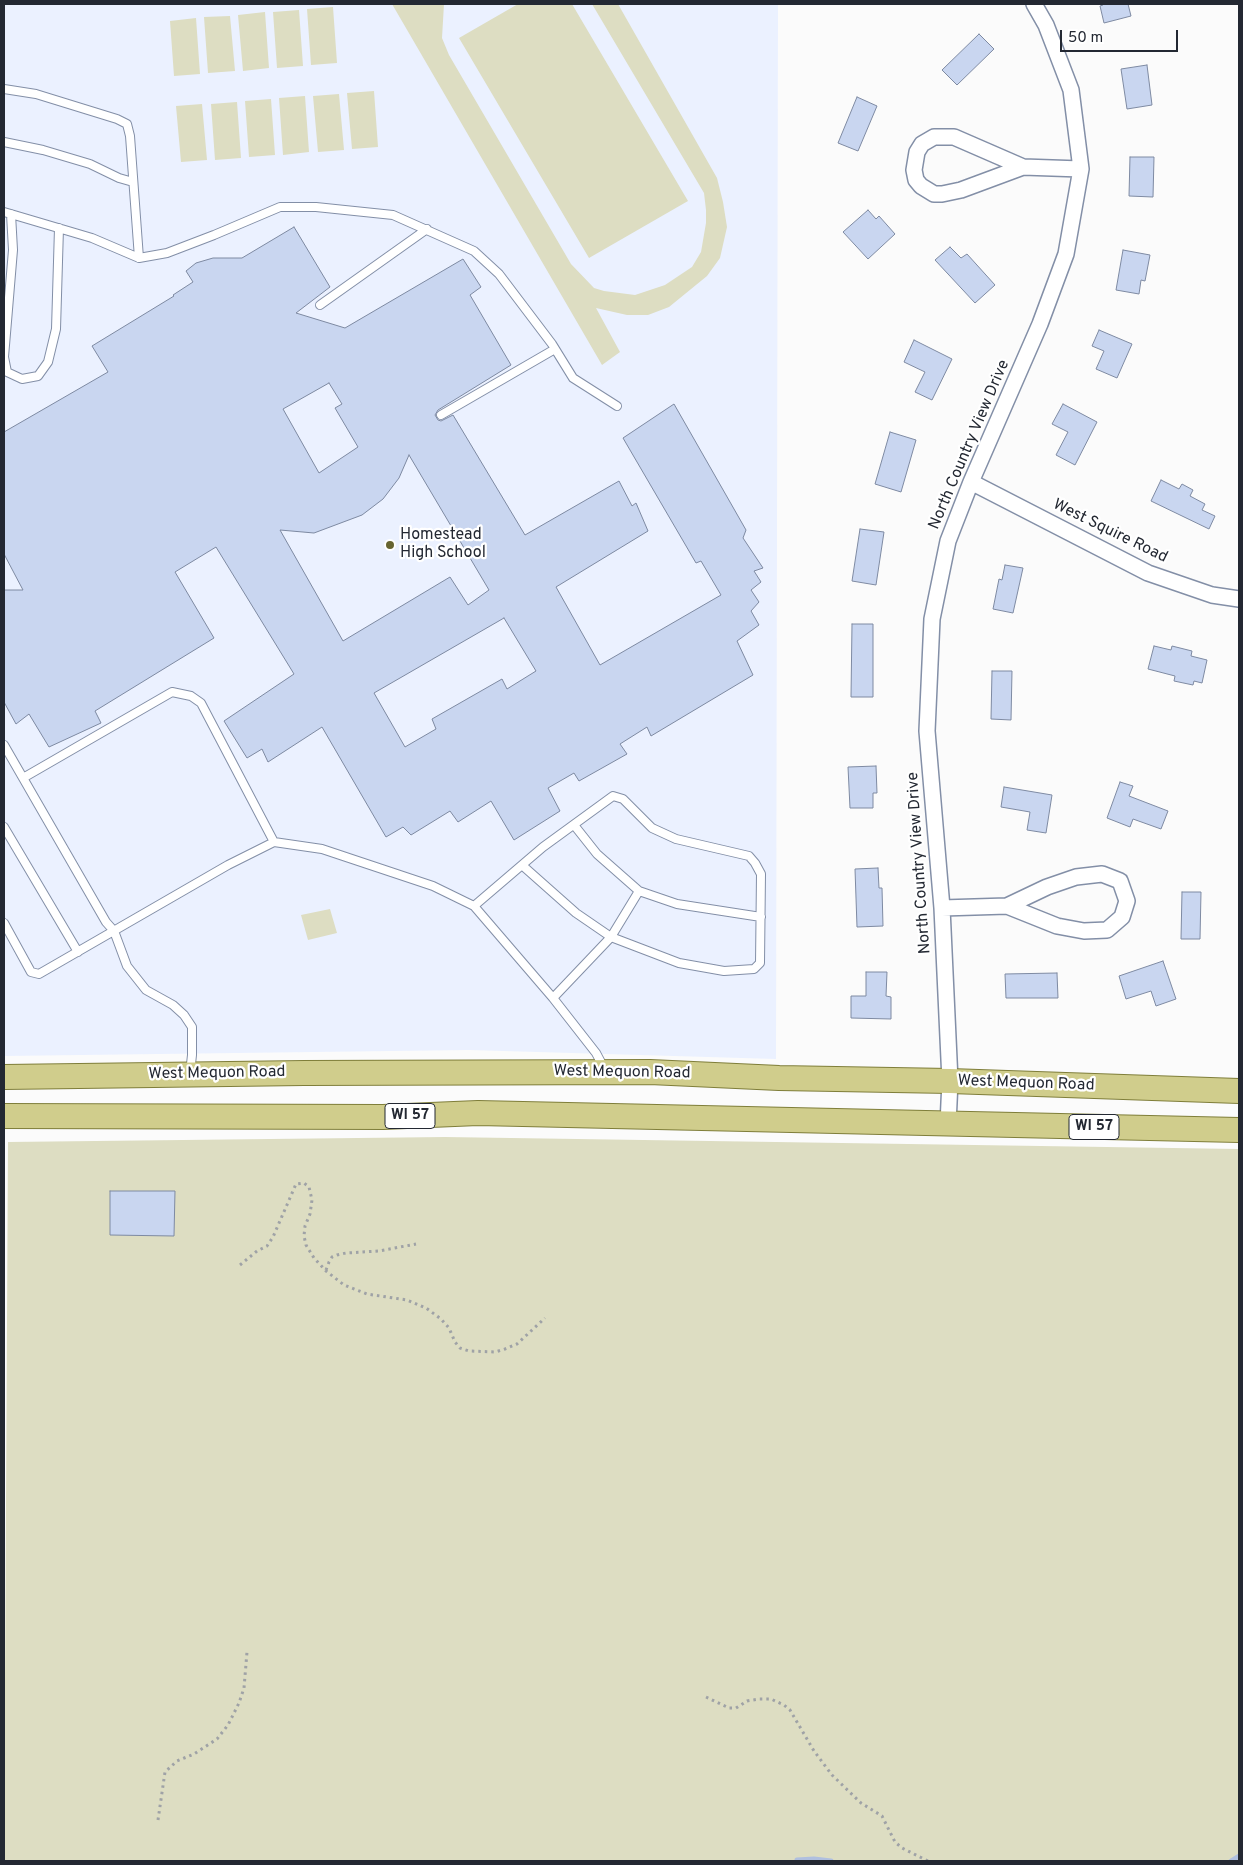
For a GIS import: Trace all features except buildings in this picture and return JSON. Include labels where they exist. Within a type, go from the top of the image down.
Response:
[{"type":"main road","name":"West Mequon Road","points":[[4,1077],[190,1074],[650,1072],[780,1078],[950,1081],[1239,1091]]},
{"type":"main road","name":"WI 57","points":[[4,1116],[383,1117],[478,1114],[1239,1130]]},
{"type":"street","name":"North Country View Drive","points":[[948,1124],[950,1081],[942,908],[927,731],[932,619],[948,540],[971,482],[1040,324],[1066,254],[1081,169],[1071,90],[1046,25],[1034,4]]},
{"type":"street","points":[[1023,167],[961,190],[942,194],[934,194],[921,186],[916,180],[914,170],[915,159],[922,144],[934,137],[954,137],[1023,167],[1081,169]]},
{"type":"street","name":"West Squire Road","points":[[971,482],[1148,573],[1212,594],[1239,599]]},
{"type":"street","points":[[942,908],[1007,906],[1057,926],[1084,931],[1107,930],[1122,917],[1127,902],[1120,881],[1102,874],[1076,877],[1061,882],[1007,906]]},
{"type":"lane","points":[[4,89],[36,94],[127,124],[130,136],[139,258]]},
{"type":"lane","points":[[4,142],[42,150],[90,164],[119,178],[133,182]]},
{"type":"lane","points":[[59,228],[56,329],[52,346],[48,362],[38,376],[22,379],[7,372],[4,357],[13,250],[8,213],[59,228],[92,238],[139,258],[167,253],[280,207],[316,207],[393,215],[474,251],[499,274],[555,349],[573,378],[617,406]]},
{"type":"lane","points":[[320,305],[427,229]]},
{"type":"lane","points":[[440,415],[555,349]]},
{"type":"lane","points":[[23,778],[159,698],[172,692],[192,696],[201,703],[274,842]]},
{"type":"lane","points":[[4,745],[106,922],[114,932],[127,966],[146,990],[173,1005],[184,1015],[192,1027],[190,1074]]},
{"type":"lane","points":[[474,906],[543,848],[613,796],[623,799],[652,828],[676,839],[748,856],[755,863],[761,874],[760,963],[754,969],[724,971],[679,963],[611,937],[576,914],[523,866]]},
{"type":"lane","points":[[574,825],[597,854],[640,891],[677,904],[761,917]]},
{"type":"lane","points":[[4,826],[78,952]]},
{"type":"lane","points":[[4,923],[31,972],[39,974],[228,865],[274,842],[322,848],[433,886],[474,906],[554,998],[596,1053],[606,1072]]},
{"type":"lane","points":[[554,998],[611,937],[640,891]]},
{"type":"path","points":[[240,1265],[257,1251],[267,1246],[296,1184],[304,1183],[309,1187],[311,1196],[310,1214],[304,1231],[306,1245],[314,1258],[326,1271],[344,1285],[367,1294],[407,1300],[426,1308],[441,1319],[460,1348],[469,1350],[494,1352],[505,1349],[517,1344],[546,1318]]},
{"type":"path","points":[[326,1271],[332,1257],[337,1255],[379,1252],[416,1244]]},
{"type":"path","points":[[158,1820],[165,1772],[177,1761],[194,1754],[217,1739],[228,1725],[244,1688],[247,1652]]},
{"type":"path","points":[[706,1697],[728,1708],[736,1708],[747,1701],[759,1699],[771,1700],[784,1705],[790,1710],[814,1751],[832,1775],[861,1803],[882,1816],[895,1842],[902,1848],[928,1861]]},
{"type":"shaded area","name":"Homestead High School","points":[[4,4],[778,4],[776,1059],[469,1050],[4,1056]]},
{"type":"green space","points":[[392,4],[444,4],[442,38],[449,55],[571,264],[594,288],[635,295],[665,285],[692,267],[701,252],[706,223],[706,210],[704,193],[592,4],[618,4],[717,178],[727,227],[720,258],[707,276],[669,307],[648,315],[627,315],[596,308],[620,352],[602,365]]},
{"type":"green space","points":[[518,4],[572,4],[688,201],[589,258],[459,38]]},
{"type":"green space","points":[[333,7],[337,63],[311,65],[307,9]]},
{"type":"green space","points":[[299,10],[303,66],[277,68],[273,12]]},
{"type":"green space","points":[[265,12],[269,68],[243,71],[238,15]]},
{"type":"green space","points":[[230,16],[235,71],[208,73],[204,17]]},
{"type":"green space","points":[[196,18],[200,74],[174,76],[170,21]]},
{"type":"green space","points":[[374,91],[378,147],[352,149],[347,93]]},
{"type":"green space","points":[[339,94],[344,150],[318,152],[313,96]]},
{"type":"green space","points":[[305,96],[309,152],[283,155],[279,98]]},
{"type":"green space","points":[[271,99],[275,155],[249,157],[245,101]]},
{"type":"green space","points":[[237,102],[241,158],[215,160],[211,104]]},
{"type":"green space","points":[[202,104],[207,160],[181,162],[176,106]]},
{"type":"green space","points":[[330,909],[337,933],[308,940],[301,915]]},
{"type":"green space","points":[[445,1137],[1239,1149],[1239,1861],[4,1861],[8,1142]]},
{"type":"waterway","points":[[1231,1861],[1239,1856]]},
{"type":"waterway","points":[[797,1860],[831,1861]]},
{"type":"place","name":"Homestead High School","points":[[390,545]]}]
